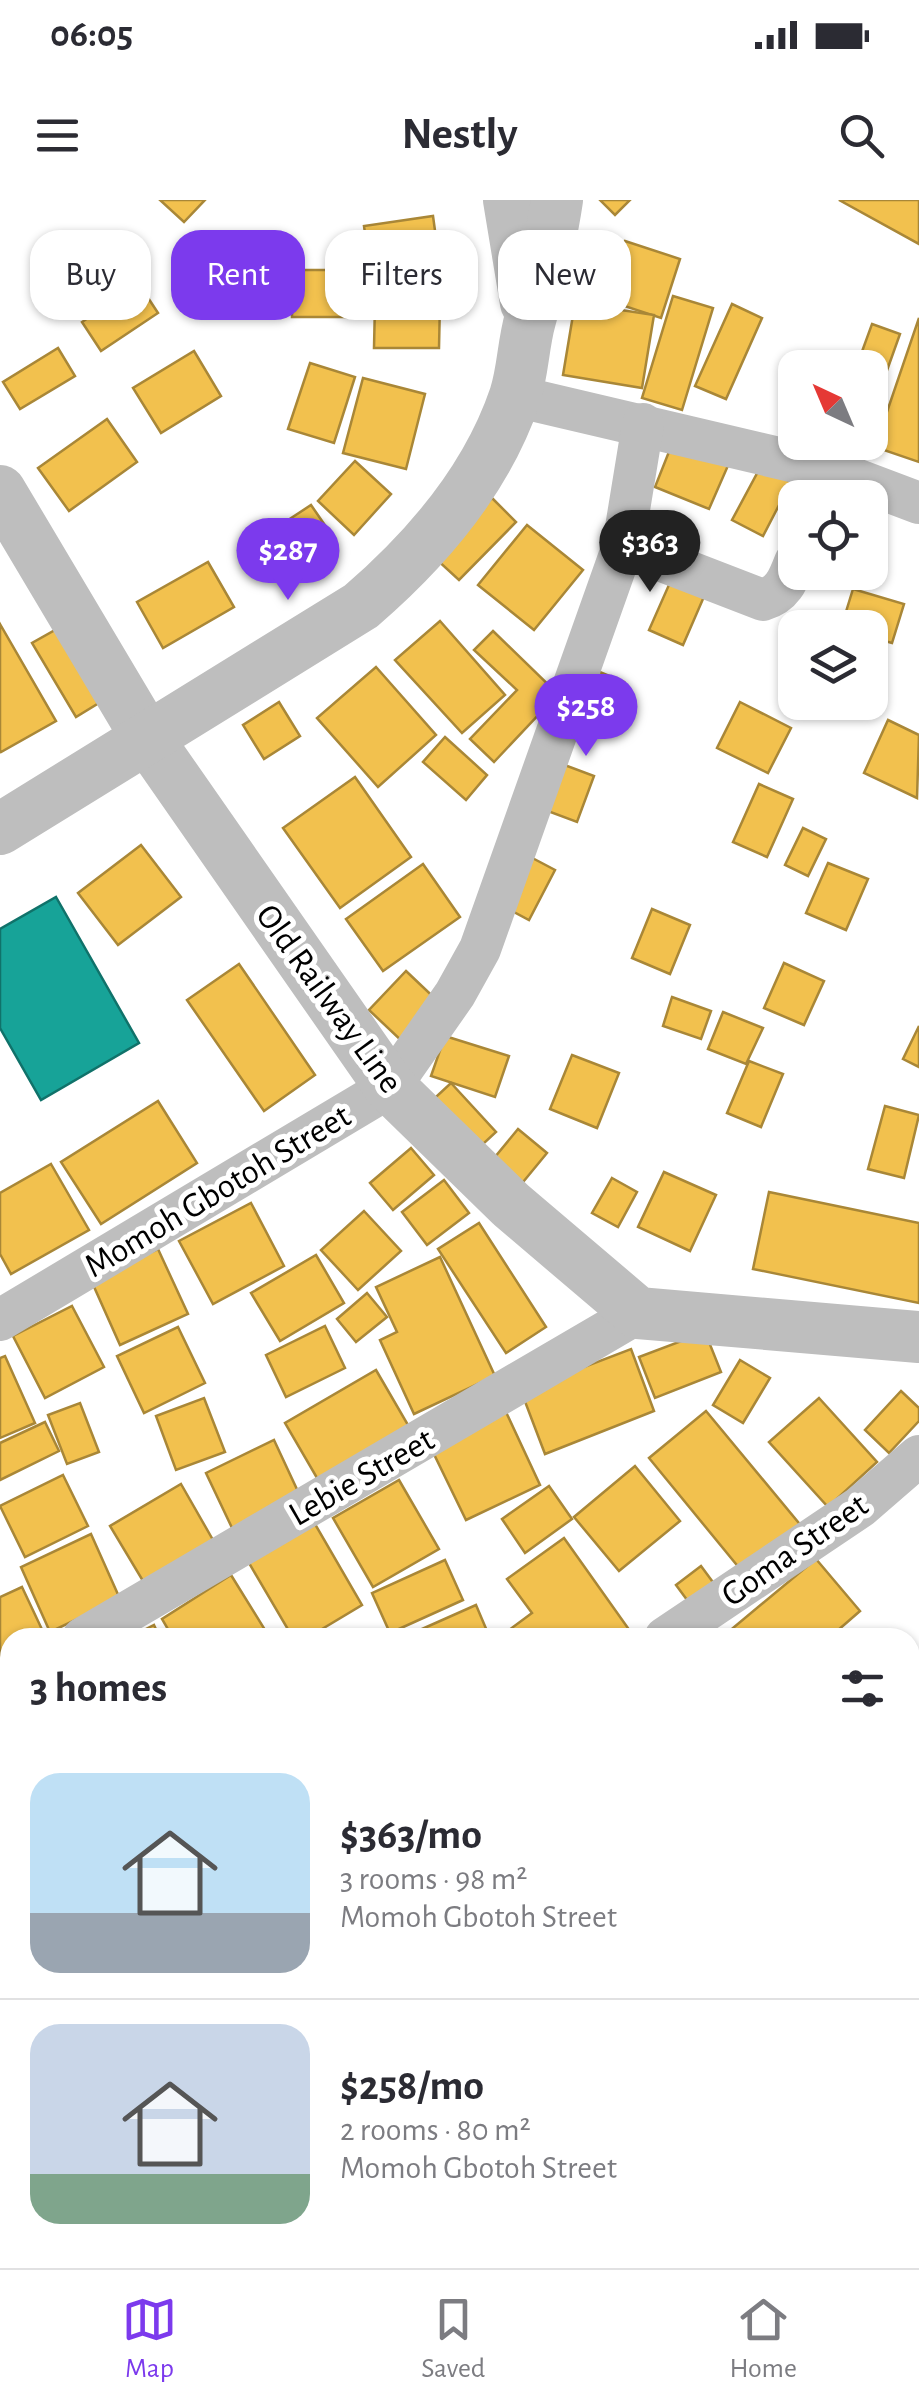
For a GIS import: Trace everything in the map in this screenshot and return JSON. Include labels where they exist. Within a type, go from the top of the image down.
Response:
[{"type":"street","points":[[509,200],[529,324]]},
{"type":"street","points":[[0,829],[362,606],[407,566],[446,520],[486,458],[515,396],[558,200]]},
{"type":"street","points":[[515,396],[643,424],[817,480]]},
{"type":"street","name":"Momoh Gbotoh Street","points":[[0,1320],[390,1086],[455,994],[480,949],[623,546],[643,424]]},
{"type":"street","points":[[888,496],[919,503]]},
{"type":"street","name":"Old Railway Line","points":[[6,514],[147,738],[390,1086],[511,1206],[638,1314]]},
{"type":"street","points":[[623,546],[764,600],[781,590]]},
{"type":"street","points":[[638,1314],[919,1337]]},
{"type":"street","name":"Lebie Street","points":[[100,1628],[638,1314]]},
{"type":"street","name":"Goma Street","points":[[680,1628],[860,1507],[919,1456]]},
{"type":"building: Homes","points":[[160,200],[205,200],[184,222]]},
{"type":"building: Homes","points":[[600,200],[630,200],[615,215]]},
{"type":"building: Homes","points":[[839,200],[919,200],[919,244]]},
{"type":"building: Homes","points":[[433,216],[435,230],[365,230],[364,226]]},
{"type":"building: Homes","points":[[631,243],[680,259],[661,318],[631,308]]},
{"type":"building: Homes","points":[[305,270],[325,270],[325,317],[305,317]]},
{"type":"building: Homes","points":[[673,296],[713,308],[682,410],[642,398]]},
{"type":"building: Homes","points":[[732,304],[762,318],[726,399],[695,386]]},
{"type":"building: Homes","points":[[631,312],[654,315],[642,388],[563,375],[572,320],[631,320]]},
{"type":"building: Homes","points":[[919,318],[919,462],[888,451],[888,409]]},
{"type":"building: Homes","points":[[85,320],[148,320],[101,351],[82,322]]},
{"type":"building: Homes","points":[[375,320],[440,320],[439,348],[374,348]]},
{"type":"building: Homes","points":[[872,324],[900,334],[888,368],[888,350],[863,350]]},
{"type":"building: Homes","points":[[58,348],[75,376],[20,409],[3,382]]},
{"type":"building: Homes","points":[[194,351],[221,396],[161,433],[133,388]]},
{"type":"building: Homes","points":[[310,363],[355,377],[334,443],[288,429]]},
{"type":"building: Homes","points":[[363,378],[425,394],[406,469],[343,453]]},
{"type":"building: Homes","points":[[107,419],[137,462],[69,511],[38,468]]},
{"type":"building: Homes","points":[[674,439],[730,461],[709,509],[655,487]]},
{"type":"building: Homes","points":[[355,461],[391,494],[354,535],[318,501]]},
{"type":"building: Homes","points":[[761,466],[787,480],[778,480],[778,507],[763,536],[732,520]]},
{"type":"building: Homes","points":[[492,498],[516,522],[459,580],[435,558]]},
{"type":"building: Homes","points":[[311,505],[331,534],[270,575],[250,545]]},
{"type":"building: Homes","points":[[527,525],[583,570],[534,630],[478,585]]},
{"type":"building: Homes","points":[[208,562],[234,607],[163,648],[137,602]]},
{"type":"building: Homes","points":[[672,578],[706,592],[683,645],[649,630]]},
{"type":"building: Homes","points":[[853,590],[904,604],[892,643],[888,642],[888,610],[847,610]]},
{"type":"building: Homes","points":[[440,621],[505,695],[462,733],[395,660]]},
{"type":"building: Homes","points":[[0,624],[56,721],[1,752],[0,750]]},
{"type":"building: Homes","points":[[64,625],[107,698],[76,717],[32,643]]},
{"type":"building: Homes","points":[[493,631],[558,694],[494,762],[470,739],[517,690],[474,650]]},
{"type":"building: Homes","points":[[376,667],[436,735],[378,787],[317,718]]},
{"type":"building: Homes","points":[[590,668],[624,682],[604,732],[570,719]]},
{"type":"building: Homes","points":[[279,702],[300,736],[264,759],[243,725]]},
{"type":"building: Homes","points":[[740,702],[791,728],[768,773],[717,748]]},
{"type":"building: Homes","points":[[888,720],[919,735],[917,798],[864,773]]},
{"type":"building: Homes","points":[[445,737],[487,775],[466,800],[423,762]]},
{"type":"building: Homes","points":[[554,761],[594,776],[577,822],[537,807]]},
{"type":"building: Homes","points":[[355,777],[411,857],[340,908],[283,828]]},
{"type":"building: Homes","points":[[759,784],[793,799],[767,857],[733,842]]},
{"type":"building: Homes","points":[[803,828],[826,839],[808,876],[785,865]]},
{"type":"building: Homes","points":[[141,845],[181,897],[118,945],[78,893]]},
{"type":"building: Homes","points":[[521,852],[555,870],[529,920],[495,902]]},
{"type":"building: Homes","points":[[828,863],[868,879],[846,930],[806,913]]},
{"type":"building: Homes","points":[[423,864],[460,917],[383,971],[346,919]]},
{"type":"building: Homes","points":[[652,909],[690,925],[670,974],[632,958]]},
{"type":"building: Homes","points":[[784,963],[824,981],[804,1025],[764,1008]]},
{"type":"building: Homes","points":[[239,964],[315,1075],[264,1111],[187,1000]]},
{"type":"building: Homes","points":[[406,971],[443,1006],[406,1045],[369,1010]]},
{"type":"building: Homes","points":[[672,997],[711,1011],[701,1039],[663,1026]]},
{"type":"building: Homes","points":[[723,1012],[763,1028],[746,1064],[708,1049]]},
{"type":"building: Homes","points":[[919,1026],[919,1067],[903,1059]]},
{"type":"building: Homes","points":[[445,1036],[509,1056],[495,1097],[431,1076]]},
{"type":"building: Homes","points":[[572,1055],[619,1073],[597,1128],[550,1109]]},
{"type":"building: Homes","points":[[749,1061],[783,1074],[761,1127],[727,1113]]},
{"type":"building: Homes","points":[[451,1083],[496,1132],[469,1157],[425,1107]]},
{"type":"building: Homes","points":[[158,1101],[197,1163],[101,1224],[61,1162]]},
{"type":"building: Homes","points":[[885,1106],[919,1115],[904,1178],[868,1169]]},
{"type":"building: Homes","points":[[518,1129],[547,1153],[514,1193],[485,1169]]},
{"type":"building: Homes","points":[[411,1148],[434,1175],[393,1210],[370,1183]]},
{"type":"building: Homes","points":[[51,1164],[89,1230],[11,1274],[0,1254],[0,1193]]},
{"type":"building: Homes","points":[[664,1172],[716,1195],[690,1251],[638,1227]]},
{"type":"building: Homes","points":[[612,1178],[637,1192],[618,1227],[592,1213]]},
{"type":"building: Homes","points":[[444,1180],[469,1213],[427,1245],[402,1212]]},
{"type":"building: Homes","points":[[769,1192],[919,1223],[919,1303],[753,1269]]},
{"type":"building: Homes","points":[[251,1203],[284,1266],[213,1304],[179,1241]]},
{"type":"building: Homes","points":[[364,1211],[401,1251],[358,1290],[321,1250]]},
{"type":"building: Homes","points":[[479,1223],[546,1327],[506,1353],[438,1249]]},
{"type":"building: Homes","points":[[158,1249],[188,1314],[120,1345],[91,1280]]},
{"type":"building: Homes","points":[[316,1255],[344,1303],[280,1341],[251,1293]]},
{"type":"building: Homes","points":[[440,1257],[495,1376],[414,1414],[380,1340],[397,1332],[376,1287]]},
{"type":"building: Homes","points":[[367,1293],[387,1317],[356,1342],[337,1319]]},
{"type":"building: Homes","points":[[72,1306],[104,1367],[45,1398],[13,1336]]},
{"type":"building: Homes","points":[[325,1326],[345,1368],[286,1397],[266,1355]]},
{"type":"building: Homes","points":[[178,1327],[205,1383],[144,1413],[117,1356]]},
{"type":"building: Homes","points":[[705,1332],[721,1372],[655,1398],[639,1357]]},
{"type":"building: Homes","points":[[631,1349],[654,1411],[545,1454],[521,1391]]},
{"type":"building: Homes","points":[[5,1356],[35,1423],[0,1438],[0,1358]]},
{"type":"building: Homes","points":[[740,1360],[770,1378],[743,1423],[713,1405]]},
{"type":"building: Homes","points":[[376,1370],[415,1437],[324,1490],[285,1423]]},
{"type":"building: Homes","points":[[901,1391],[919,1408],[919,1421],[889,1453],[865,1430]]},
{"type":"building: Homes","points":[[204,1398],[225,1452],[176,1470],[156,1416]]},
{"type":"building: Homes","points":[[819,1398],[877,1462],[828,1507],[769,1442]]},
{"type":"building: Homes","points":[[80,1403],[99,1452],[67,1464],[48,1415]]},
{"type":"building: Homes","points":[[706,1411],[803,1528],[745,1575],[649,1458]]},
{"type":"building: Homes","points":[[506,1412],[540,1485],[466,1520],[431,1448]]},
{"type":"building: Homes","points":[[45,1422],[59,1451],[0,1480],[0,1443]]},
{"type":"building: Homes","points":[[274,1440],[301,1498],[233,1530],[206,1473]]},
{"type":"building: Homes","points":[[635,1466],[680,1521],[619,1571],[574,1517]]},
{"type":"building: Homes","points":[[63,1475],[88,1526],[25,1557],[0,1506]]},
{"type":"building: Homes","points":[[399,1480],[439,1549],[373,1587],[333,1518]]},
{"type":"building: Homes","points":[[181,1484],[213,1540],[143,1581],[110,1526]]},
{"type":"building: Homes","points":[[549,1486],[572,1519],[525,1553],[502,1519]]},
{"type":"building: Homes","points":[[315,1524],[362,1605],[324,1628],[287,1628],[249,1563]]},
{"type":"building: Homes","points":[[91,1534],[120,1599],[58,1628],[48,1628],[21,1567]]},
{"type":"building: Homes","points":[[564,1538],[628,1628],[512,1628],[532,1613],[507,1579]]},
{"type":"building: Homes","points":[[816,1559],[860,1611],[840,1628],[733,1628]]},
{"type":"building: Homes","points":[[445,1560],[463,1600],[401,1628],[388,1628],[372,1593]]},
{"type":"building: Homes","points":[[701,1566],[718,1589],[693,1608],[676,1585]]},
{"type":"building: Homes","points":[[231,1575],[264,1628],[167,1628],[162,1619]]},
{"type":"building: Homes","points":[[22,1587],[41,1628],[0,1628],[0,1597]]},
{"type":"building: Homes","points":[[476,1605],[486,1628],[424,1628]]},
{"type":"building: Public","points":[[56,897],[139,1043],[41,1100],[0,1028],[0,929]]}]
